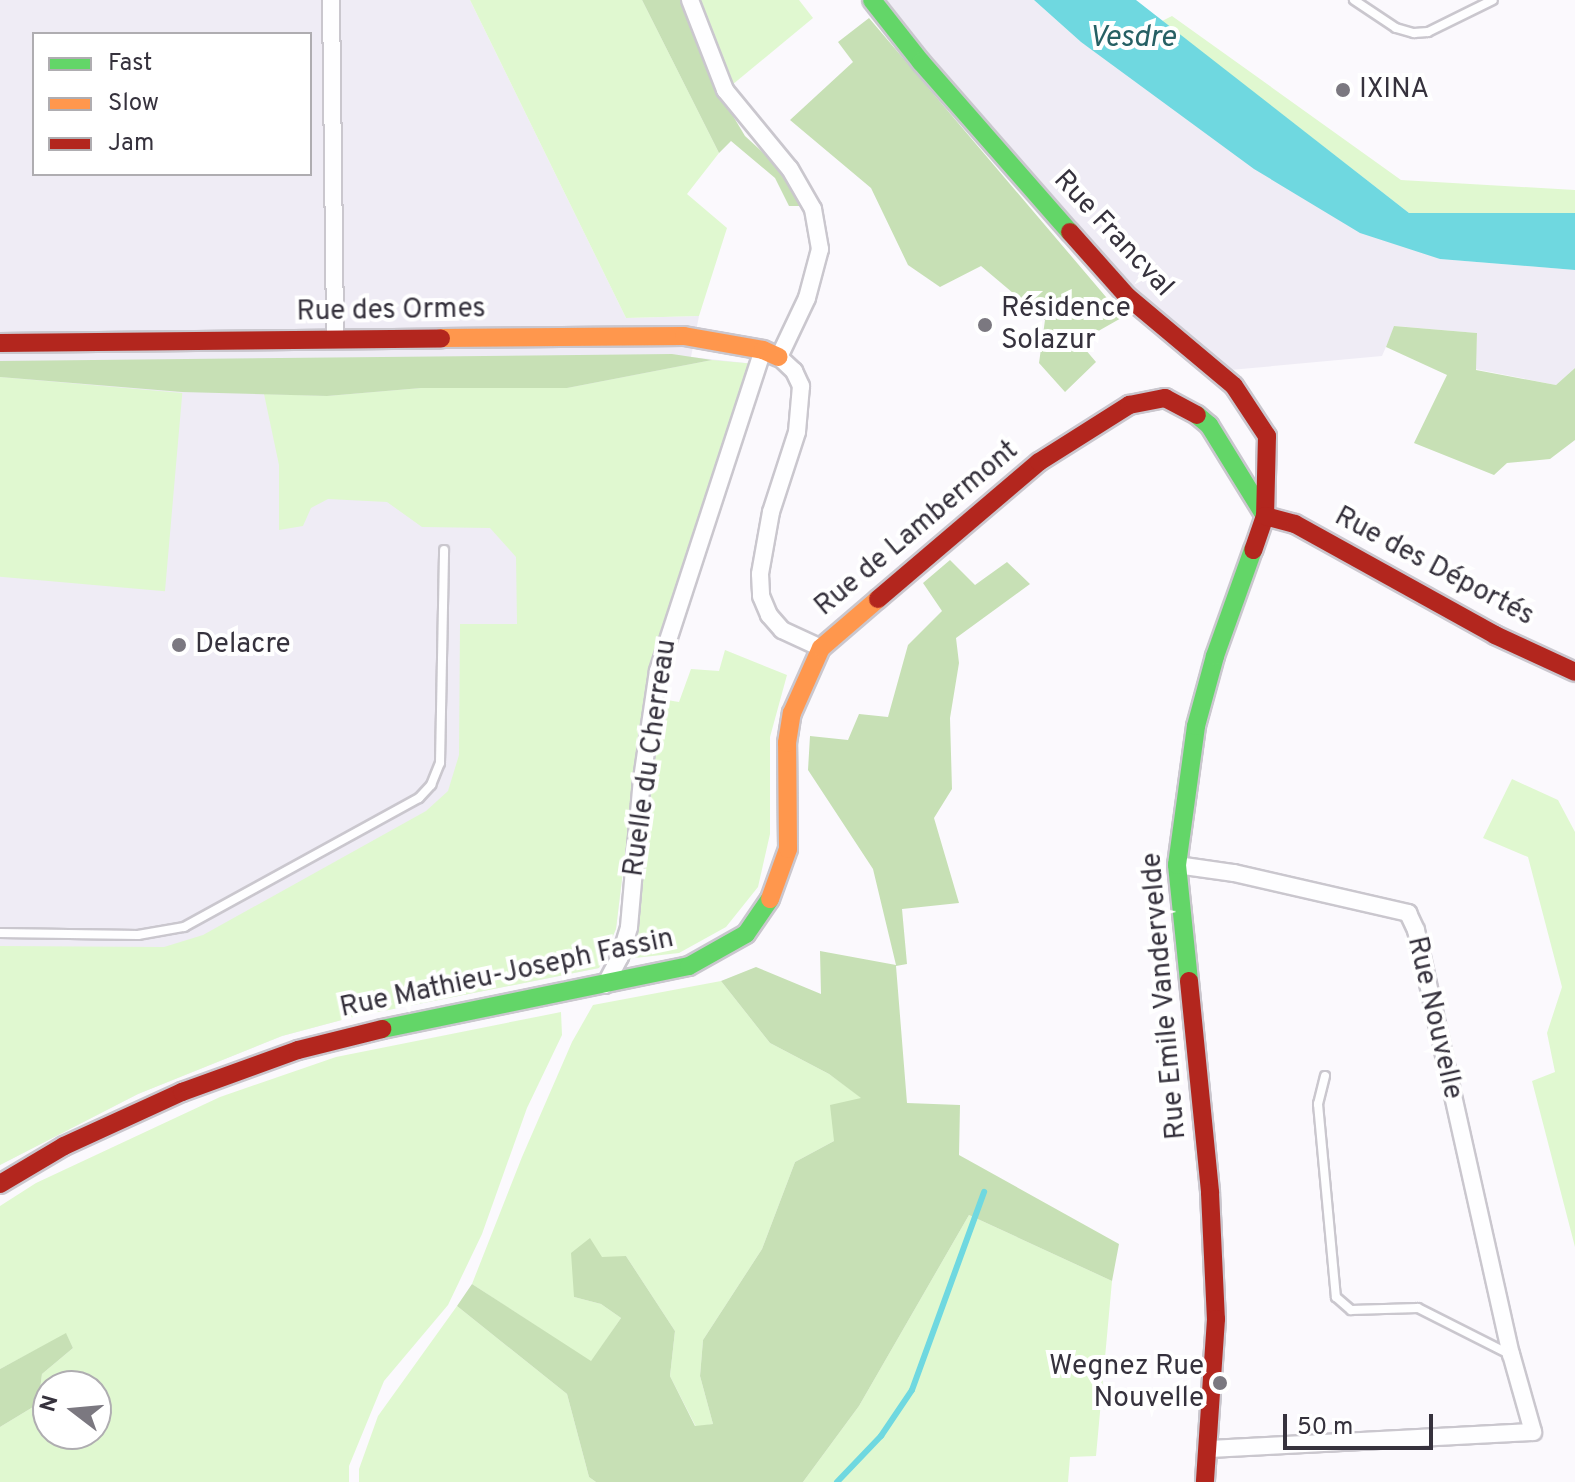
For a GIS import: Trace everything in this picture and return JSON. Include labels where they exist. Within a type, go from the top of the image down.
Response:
[{"type":"street","points":[[331,0],[335,338]]},
{"type":"street","name":"Ruelle du Cherreau","points":[[605,985],[620,957],[629,927],[642,779],[658,671],[697,547],[735,444],[771,354],[807,298],[820,249],[813,209],[790,169],[725,90],[690,0]]},
{"type":"street","name":"Rue Francval","points":[[872,0],[921,62],[1128,297],[1234,386],[1267,436],[1265,516]]},
{"type":"street","name":"Rue des Ormes","points":[[0,343],[684,336],[771,354]]},
{"type":"street","name":"Rue de Lambermont","points":[[771,354],[797,378],[801,404],[797,432],[764,542],[761,596],[769,615],[782,630],[821,648],[1039,462],[1129,405],[1165,398],[1191,409],[1209,425],[1265,516]]},
{"type":"street","name":"Rue des Déportés","points":[[1265,516],[1295,524],[1495,635],[1575,672]]},
{"type":"street","name":"Rue Emile Vandervelde","points":[[1205,1482],[1216,1319],[1210,1193],[1177,865],[1196,726],[1215,656],[1265,516]]},
{"type":"street","name":"Rue Mathieu-Joseph Fassin","points":[[0,1184],[64,1146],[182,1092],[298,1050],[351,1035],[689,966],[746,934],[776,891],[788,849],[787,743],[792,713],[821,648]]},
{"type":"street","name":"Rue Nouvelle","points":[[1177,865],[1264,880],[1408,913],[1416,930],[1511,1354],[1533,1432],[1208,1449]]},
{"type":"lane","points":[[1354,0],[1396,28],[1414,33],[1428,32],[1493,0]]},
{"type":"lane","points":[[0,933],[138,935],[184,927],[419,798],[431,785],[440,763],[444,550]]},
{"type":"lane","points":[[1325,1076],[1318,1104],[1336,1297],[1351,1310],[1418,1308],[1511,1354]]},
{"type":"shaded area","points":[[0,0],[470,0],[626,318],[699,316],[691,357],[755,364],[690,540],[642,713],[616,929],[599,968],[353,1017],[282,1036],[138,1094],[0,1165]]},
{"type":"shaded area","points":[[878,0],[1034,0],[1081,42],[1440,259],[1575,270],[1575,368],[1556,385],[1475,369],[1477,333],[1395,326],[1382,356],[1230,370],[1146,303]]},
{"type":"green space","points":[[470,0],[642,0],[719,153],[687,194],[727,228],[699,316],[626,318]]},
{"type":"green space","points":[[642,0],[680,0],[708,74],[745,136],[783,171],[801,206],[789,206],[775,178],[731,141],[719,153]]},
{"type":"green space","points":[[697,0],[799,0],[813,18],[732,85],[713,47]]},
{"type":"green space","points":[[1172,16],[1401,180],[1575,190],[1575,213],[1409,213],[1162,21]]},
{"type":"green space","points":[[869,18],[1123,317],[1079,342],[1096,362],[1065,392],[1039,363],[1045,320],[981,266],[940,287],[908,265],[871,188],[790,120],[853,62],[838,42]]},
{"type":"green space","points":[[1394,326],[1477,333],[1476,370],[1556,385],[1575,368],[1575,440],[1550,459],[1507,463],[1494,475],[1414,443],[1447,375],[1386,347]]},
{"type":"green space","points":[[672,354],[712,360],[567,388],[421,388],[327,396],[182,392],[0,377],[0,361]]},
{"type":"green space","points":[[712,360],[755,364],[690,540],[642,713],[616,929],[599,968],[353,1017],[282,1036],[138,1094],[0,1165],[0,946],[164,947],[203,935],[426,811],[448,791],[459,755],[460,624],[517,624],[516,557],[490,528],[422,527],[387,502],[328,499],[311,508],[303,526],[279,530],[279,465],[264,394],[327,396],[421,388],[567,388]]},
{"type":"green space","points":[[0,377],[182,393],[165,591],[0,577]]},
{"type":"green space","points":[[950,560],[975,585],[1007,562],[1030,584],[956,638],[959,663],[950,718],[952,789],[934,818],[959,903],[902,909],[907,964],[896,966],[907,1103],[960,1105],[959,1155],[1119,1244],[1112,1281],[969,1215],[859,1406],[803,1482],[596,1482],[589,1477],[567,1394],[457,1306],[472,1284],[591,1361],[621,1318],[601,1304],[574,1297],[571,1253],[590,1238],[602,1257],[626,1256],[675,1331],[670,1376],[695,1426],[713,1424],[700,1376],[703,1340],[762,1249],[795,1162],[834,1141],[830,1105],[861,1098],[829,1074],[770,1043],[721,981],[756,967],[821,994],[820,951],[896,965],[873,869],[808,770],[810,736],[848,740],[859,714],[888,717],[908,645],[942,611],[923,583]]},
{"type":"green space","points":[[725,650],[787,675],[770,737],[770,834],[758,887],[726,927],[679,953],[626,959],[650,755],[661,699],[679,702],[691,669],[719,671]]},
{"type":"green space","points":[[1512,779],[1558,800],[1575,832],[1575,1247],[1532,1081],[1555,1072],[1547,1033],[1562,987],[1528,857],[1483,838]]},
{"type":"green space","points":[[721,981],[770,1043],[829,1074],[862,1098],[834,1141],[795,1162],[762,1249],[703,1340],[700,1376],[713,1424],[696,1427],[670,1376],[675,1331],[626,1256],[574,1297],[601,1304],[621,1318],[591,1362],[472,1284],[522,1157],[572,1042],[593,1005]]},
{"type":"green space","points":[[561,1012],[562,1035],[527,1108],[482,1234],[448,1305],[384,1381],[349,1466],[349,1482],[0,1482],[0,1427],[32,1408],[32,1450],[112,1450],[112,1370],[47,1370],[73,1348],[66,1334],[0,1369],[0,1206],[36,1183],[220,1097],[336,1057]]},
{"type":"green space","points":[[969,1215],[1112,1281],[1096,1456],[1070,1457],[1068,1482],[803,1482],[859,1406]]},
{"type":"green space","points":[[457,1306],[567,1394],[589,1477],[596,1482],[359,1482],[359,1469],[378,1416]]},
{"type":"green space","points":[[66,1333],[73,1348],[47,1370],[32,1370],[32,1408],[0,1427],[0,1369]]},
{"type":"water","name":"Vesdre","points":[[1034,0],[1136,0],[1409,213],[1575,213],[1575,270],[1440,259],[1360,233],[1254,169],[1081,42]]},
{"type":"waterway","points":[[837,1482],[881,1436],[912,1390],[984,1192]]},
{"type":"traffic: fast","points":[[872,0],[921,62],[1070,232]]},
{"type":"traffic: fast","points":[[1197,415],[1209,425],[1265,516]]},
{"type":"traffic: fast","points":[[1189,981],[1177,865],[1196,726],[1215,656],[1253,550]]},
{"type":"traffic: fast","points":[[382,1029],[689,966],[746,934],[770,899]]},
{"type":"traffic: slow","points":[[441,338],[684,336],[763,350],[779,357]]},
{"type":"traffic: slow","points":[[770,899],[788,849],[787,743],[792,713],[821,648],[878,599]]},
{"type":"traffic: jam","points":[[1070,232],[1128,297],[1234,386],[1267,436],[1265,516],[1253,550]]},
{"type":"traffic: jam","points":[[0,343],[441,338]]},
{"type":"traffic: jam","points":[[878,599],[1039,462],[1129,405],[1165,398],[1197,415]]},
{"type":"traffic: jam","points":[[1265,516],[1295,524],[1495,635],[1575,672]]},
{"type":"traffic: jam","points":[[1189,981],[1210,1193],[1216,1319],[1205,1482]]},
{"type":"traffic: jam","points":[[0,1184],[64,1146],[182,1092],[298,1050],[382,1029]]},
{"type":"place","name":"IXINA","points":[[1343,90]]},
{"type":"place","name":"Résidence Solazur","points":[[985,325]]},
{"type":"place","name":"Delacre","points":[[179,645]]},
{"type":"place","name":"Wegnez Rue Nouvelle","points":[[1220,1383]]}]
